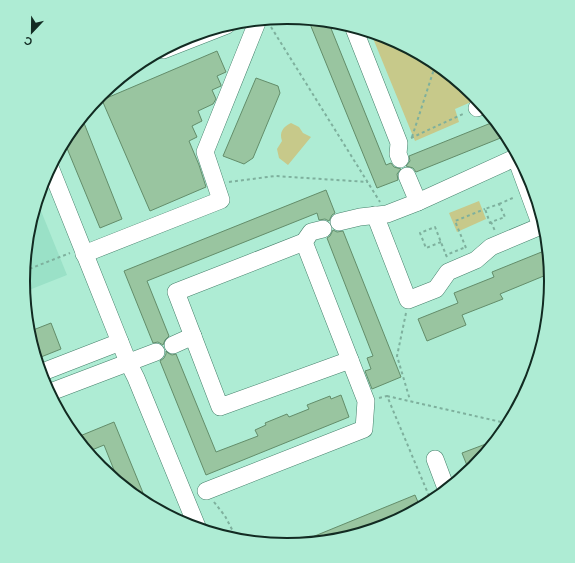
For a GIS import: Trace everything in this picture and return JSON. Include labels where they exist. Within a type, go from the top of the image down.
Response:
[{"type":"lane","points":[[83,251],[221,200],[205,152],[263,25]]},
{"type":"lane","points":[[356,34],[404,147]]},
{"type":"lane","points":[[339,222],[381,214],[418,202],[514,159]]},
{"type":"lane","points":[[53,176],[128,362],[195,521]]},
{"type":"lane","points":[[407,176],[418,202]]},
{"type":"lane","points":[[527,188],[532,204]]},
{"type":"lane","points":[[381,214],[408,300],[436,289],[448,272],[476,260],[491,247],[539,227]]},
{"type":"lane","points":[[323,229],[312,232],[304,242],[176,292],[220,406],[350,360]]},
{"type":"lane","points":[[206,491],[364,429],[366,401],[304,242]]},
{"type":"lane","points":[[173,345],[193,336]]},
{"type":"lane","points":[[46,371],[120,342]]},
{"type":"lane","points":[[55,390],[156,352]]},
{"type":"lane","points":[[435,459],[445,485]]},
{"type":"path","points":[[266,25],[368,182],[381,214]]},
{"type":"path","points":[[404,147],[434,69]]},
{"type":"path","points":[[404,147],[478,108]]},
{"type":"path","points":[[216,184],[275,176],[368,182]]},
{"type":"path","points":[[472,262],[455,221],[528,192]]},
{"type":"path","points":[[491,222],[505,217],[499,204]]},
{"type":"path","points":[[485,209],[500,243]]},
{"type":"path","points":[[441,242],[426,248],[420,233],[435,227],[441,242],[446,255]]},
{"type":"path","points":[[31,269],[83,251]]},
{"type":"path","points":[[408,300],[397,356],[410,401]]},
{"type":"path","points":[[387,396],[429,497]]},
{"type":"path","points":[[366,401],[387,396],[503,423]]},
{"type":"path","points":[[206,491],[225,516],[234,533]]},
{"type":"shaded area","points":[[373,39],[416,58],[431,67],[472,102],[455,109],[459,122],[415,141]]},
{"type":"shaded area","points":[[291,123],[299,127],[303,133],[311,137],[288,165],[279,158],[277,149],[282,141],[282,130]]},
{"type":"shaded area","points":[[479,201],[486,219],[457,232],[449,213]]},
{"type":"shaded area","points":[[41,210],[67,275],[30,289],[32,248]]},
{"type":"building","points":[[311,25],[331,28],[386,165],[391,163],[394,167],[401,169],[397,174],[398,180],[377,188]]},
{"type":"building","points":[[217,51],[226,72],[217,76],[221,86],[212,90],[216,99],[213,104],[198,111],[202,121],[192,126],[197,137],[189,141],[206,187],[150,211],[103,102],[106,98]]},
{"type":"building","points":[[256,78],[278,86],[280,93],[253,158],[244,164],[223,156]]},
{"type":"building","points":[[490,123],[502,138],[416,172],[413,168],[406,166],[410,161],[409,156]]},
{"type":"building","points":[[84,124],[122,219],[100,228],[67,148]]},
{"type":"building","points":[[326,190],[335,213],[329,221],[325,219],[319,220],[317,213],[147,281],[169,336],[163,345],[158,342],[153,343],[124,271]]},
{"type":"building","points":[[333,230],[337,232],[343,231],[401,377],[372,389],[365,371],[371,369],[367,358],[373,356],[327,238]]},
{"type":"building","points":[[543,251],[545,276],[500,294],[503,299],[462,315],[466,325],[427,341],[418,319],[458,303],[454,293],[494,277],[492,272]]},
{"type":"building","points":[[51,323],[61,349],[42,357],[35,329]]},
{"type":"building","points":[[166,351],[172,355],[176,354],[216,452],[258,436],[255,430],[266,425],[265,423],[287,414],[289,417],[309,409],[307,405],[330,396],[331,399],[341,395],[349,417],[206,475],[160,361],[164,358]]},
{"type":"building","points":[[114,422],[144,496],[115,472],[104,445],[93,450],[81,436]]},
{"type":"building","points":[[487,443],[467,466],[462,453]]},
{"type":"building","points":[[415,495],[419,503],[370,525],[338,534],[311,538]]}]
